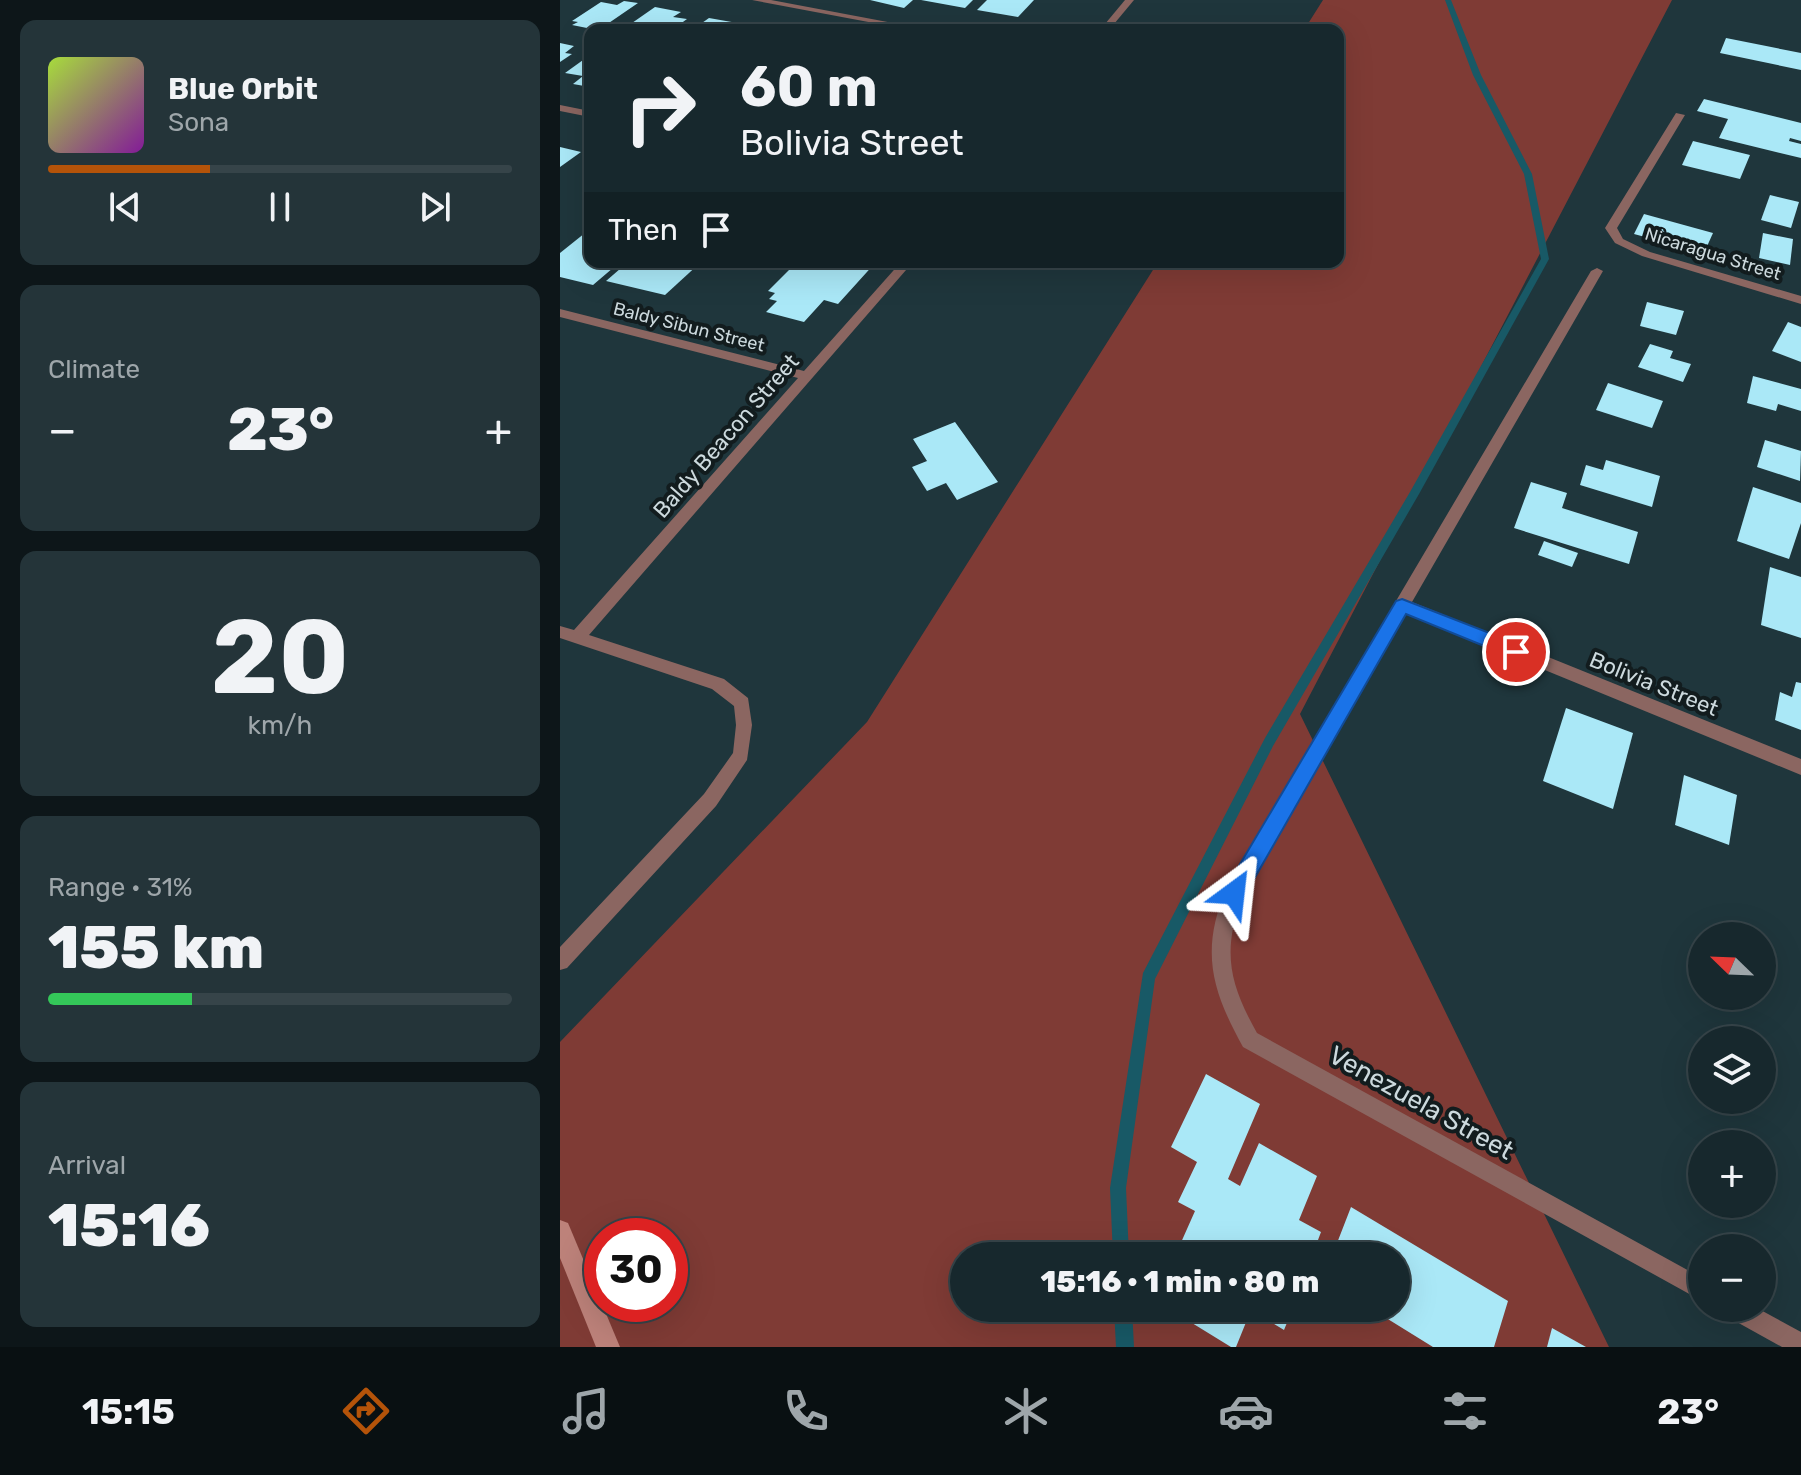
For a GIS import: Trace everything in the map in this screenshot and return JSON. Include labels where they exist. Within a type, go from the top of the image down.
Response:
[{"type":"main road","points":[[560,1231],[608,1347]]},
{"type":"street","points":[[756,0],[892,24]]},
{"type":"street","points":[[1109,24],[1130,0]]},
{"type":"street","points":[[560,108],[584,113]]},
{"type":"street","name":"Nicaragua Street","points":[[1680,115],[1611,228],[1619,241],[1646,254],[1801,300]]},
{"type":"street","name":"Baldy Beacon Street","points":[[577,638],[902,268]]},
{"type":"street","name":"Venezuela Street","points":[[1597,271],[1234,893],[1222,924],[1219,967],[1231,1007],[1250,1040],[1688,1282]]},
{"type":"street","name":"Baldy Sibun Street","points":[[560,313],[808,376]]},
{"type":"street","name":"Bolivia Street","points":[[1402,605],[1801,767]]},
{"type":"street","points":[[560,632],[718,684],[742,703],[744,725],[741,755],[710,800],[560,961]]},
{"type":"street","points":[[1759,1322],[1801,1345]]},
{"type":"shaded area","points":[[1323,0],[1672,0],[1300,714],[1609,1347],[560,1347],[560,1042],[867,722],[1154,268],[1344,268],[1344,24],[1308,24]]},
{"type":"building","points":[[870,0],[913,0],[904,8]]},
{"type":"building","points":[[921,0],[973,0],[965,8]]},
{"type":"building","points":[[987,0],[1034,0],[1018,17],[977,10]]},
{"type":"building","points":[[624,1],[638,3],[607,24],[584,24],[584,27],[572,25],[578,22],[572,21],[601,2],[617,5]]},
{"type":"building","points":[[655,7],[681,12],[673,17],[687,19],[680,24],[632,23]]},
{"type":"building","points":[[709,18],[743,24],[700,24]]},
{"type":"building","points":[[1726,38],[1801,53],[1801,70],[1720,53]]},
{"type":"building","points":[[560,43],[574,46],[565,53],[572,54],[560,62]]},
{"type":"building","points":[[584,59],[584,86],[573,84],[583,76],[565,73]]},
{"type":"building","points":[[1704,99],[1801,123],[1801,141],[1790,138],[1789,141],[1801,144],[1801,158],[1719,138],[1728,119],[1697,111]]},
{"type":"building","points":[[1693,141],[1750,155],[1740,179],[1682,165]]},
{"type":"building","points":[[560,147],[581,152],[560,167]]},
{"type":"building","points":[[1770,195],[1799,202],[1791,228],[1761,220]]},
{"type":"building","points":[[1644,214],[1713,233],[1704,253],[1634,234]]},
{"type":"building","points":[[1763,233],[1793,239],[1790,265],[1759,258]]},
{"type":"building","points":[[584,234],[584,268],[613,268],[593,285],[560,277],[560,253]]},
{"type":"building","points":[[621,268],[694,268],[665,295],[606,281]]},
{"type":"building","points":[[791,268],[871,268],[838,304],[824,300],[804,322],[766,312],[777,301],[769,299],[775,293],[768,291]]},
{"type":"building","points":[[1647,302],[1684,311],[1676,335],[1640,326]]},
{"type":"building","points":[[1788,322],[1801,327],[1801,362],[1772,351]]},
{"type":"building","points":[[1650,344],[1673,351],[1670,358],[1691,364],[1683,382],[1638,367]]},
{"type":"building","points":[[1753,376],[1801,389],[1801,411],[1778,404],[1776,411],[1747,403]]},
{"type":"building","points":[[1608,383],[1663,401],[1652,428],[1596,410]]},
{"type":"building","points":[[955,422],[998,482],[957,500],[946,483],[927,491],[912,467],[927,461],[913,439]]},
{"type":"building","points":[[1765,440],[1801,451],[1800,481],[1757,467]]},
{"type":"building","points":[[1606,460],[1660,476],[1652,507],[1580,485],[1586,465],[1603,470]]},
{"type":"building","points":[[1531,482],[1567,493],[1562,508],[1638,532],[1629,564],[1514,528]]},
{"type":"building","points":[[1753,487],[1801,503],[1801,523],[1789,559],[1737,541]]},
{"type":"building","points":[[1544,541],[1578,553],[1572,567],[1538,555]]},
{"type":"building","points":[[1770,567],[1801,577],[1801,638],[1761,625]]},
{"type":"building","points":[[1796,682],[1801,683],[1801,730],[1775,720],[1780,692],[1792,697]]},
{"type":"building","points":[[1566,708],[1633,733],[1613,809],[1543,781]]},
{"type":"building","points":[[1684,775],[1737,795],[1729,845],[1675,825]]},
{"type":"building","points":[[1206,1074],[1260,1104],[1228,1179],[1240,1186],[1259,1143],[1317,1176],[1299,1220],[1321,1232],[1317,1242],[1181,1242],[1195,1211],[1178,1202],[1197,1162],[1171,1147]]},
{"type":"building","points":[[1351,1207],[1409,1242],[1337,1242]]},
{"type":"building","points":[[1410,1242],[1508,1301],[1494,1347],[1433,1347],[1393,1322],[1410,1322]]},
{"type":"building","points":[[1190,1322],[1246,1322],[1236,1347],[1231,1347]]},
{"type":"building","points":[[1271,1322],[1287,1322],[1284,1330]]},
{"type":"building","points":[[1552,1328],[1586,1347],[1547,1347]]},
{"type":"waterway","points":[[1120,1242],[1118,1188],[1148,978],[1269,742],[1414,494],[1545,259],[1528,174],[1477,75],[1448,0]]},
{"type":"waterway","points":[[1124,1322],[1125,1347]]},
{"type":"route","points":[[1234,893],[1402,605],[1516,652]]}]
